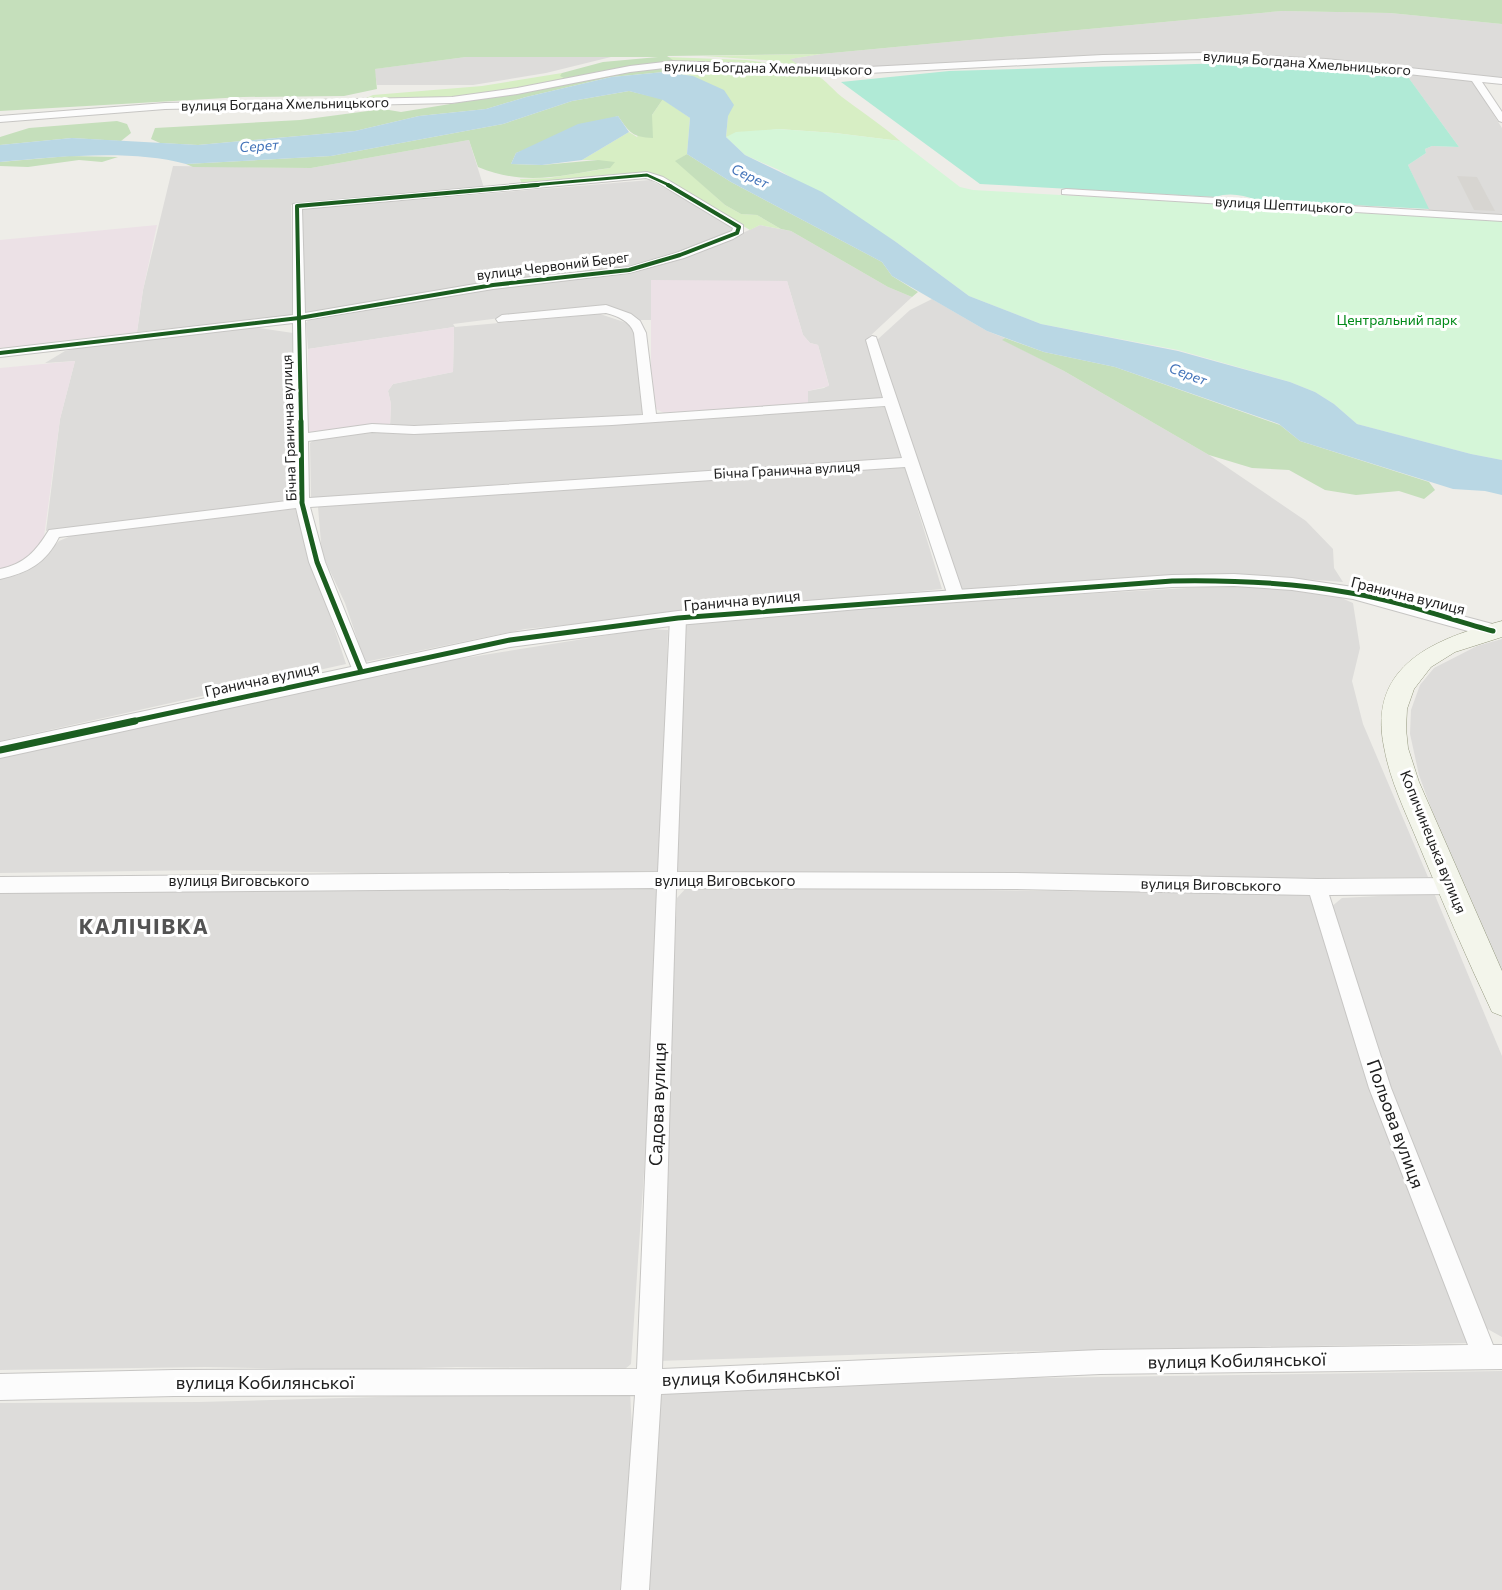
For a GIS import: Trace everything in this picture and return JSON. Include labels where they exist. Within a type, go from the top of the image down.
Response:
[{"type":"main road","name":"Копичинецька вулиця","points":[[1498,630],[1443,649],[1422,662],[1404,683],[1395,710],[1394,736],[1403,771],[1450,886],[1502,1003]]},
{"type":"street","name":"вулиця Богдана Хмельницького","points":[[0,119],[165,106],[452,100],[529,89],[630,69],[683,64],[840,71],[1124,57],[1205,56],[1332,62],[1502,81]]},
{"type":"street","points":[[1474,77],[1502,118]]},
{"type":"street","name":"вулиця Червоний Берег","points":[[297,206],[647,175],[659,179],[740,228],[737,233],[729,237],[630,270],[496,284],[298,318]]},
{"type":"street","name":"вулиця Шептицького","points":[[1066,192],[1502,218]]},
{"type":"street","name":"Бічна Гранична вулиця","points":[[297,206],[303,503],[317,562],[361,671]]},
{"type":"street","points":[[502,319],[606,309],[617,311],[631,319],[637,325],[640,333],[650,419]]},
{"type":"street","points":[[0,353],[298,318]]},
{"type":"street","points":[[872,340],[889,402],[912,462],[956,596]]},
{"type":"street","name":"Бічна Гранична вулиця","points":[[301,438],[372,428],[414,430],[650,419],[889,402]]},
{"type":"street","name":"Бічна Гранична вулиця","points":[[0,574],[20,569],[37,560],[46,550],[54,533],[303,503],[912,462]]},
{"type":"street","name":"Гранична вулиця","points":[[0,750],[510,640],[678,618],[956,596],[1172,581],[1219,580],[1266,582],[1353,593],[1498,630]]},
{"type":"street","name":"Садова вулиця","points":[[635,1590],[649,1382],[658,1094],[669,880],[678,618]]},
{"type":"street","name":"вулиця Виговського","points":[[0,885],[669,880],[1015,881],[1317,887],[1450,886]]},
{"type":"street","name":"Польова вулиця","points":[[1317,887],[1380,1088],[1493,1357]]},
{"type":"street","name":"вулиця Кобилянської","points":[[0,1387],[174,1383],[649,1382],[1100,1362],[1493,1357]]},
{"type":"shaded area","points":[[1282,11],[1390,13],[1502,24],[1502,78],[1340,60],[1226,53],[1102,55],[827,69],[800,66],[789,59],[821,54]]},
{"type":"shaded area","points":[[466,57],[611,57],[546,73],[473,85],[377,85],[374,69]]},
{"type":"shaded area","points":[[1405,73],[1471,79],[1502,128],[1502,215],[1429,211],[1408,165],[1426,153],[1425,149],[1432,146],[1459,147]]},
{"type":"shaded area","points":[[469,140],[484,188],[291,205],[293,316],[137,332],[143,290],[173,166],[311,168]]},
{"type":"shaded area","points":[[650,180],[732,225],[735,231],[632,268],[303,314],[302,209]]},
{"type":"shaded area","points":[[157,225],[143,290],[137,332],[0,348],[0,240]]},
{"type":"shaded area","points":[[760,225],[791,231],[888,287],[912,297],[869,337],[884,399],[808,405],[808,391],[829,385],[818,345],[810,343],[803,335],[787,281],[651,281],[651,320],[638,320],[606,307],[587,307],[453,324],[455,327],[600,314],[630,324],[636,332],[645,411],[639,416],[447,423],[417,427],[390,426],[391,404],[388,391],[393,384],[453,372],[454,327],[308,349],[306,323],[310,318],[537,282],[631,271],[734,237]]},
{"type":"shaded area","points":[[651,280],[787,281],[803,335],[810,343],[818,345],[829,386],[808,391],[808,405],[664,413],[656,409],[651,380]]},
{"type":"shaded area","points":[[932,299],[987,331],[1005,338],[1003,340],[1064,371],[1209,455],[1306,521],[1333,549],[1334,568],[1343,582],[1245,575],[1192,575],[959,590],[877,340],[910,310]]},
{"type":"shaded area","points":[[253,327],[293,333],[293,500],[46,531],[60,419],[75,361],[45,363],[65,351],[91,345]]},
{"type":"shaded area","points":[[454,327],[453,372],[393,384],[388,391],[391,404],[390,426],[366,425],[309,433],[308,349]]},
{"type":"shaded area","points":[[75,361],[60,419],[43,544],[29,559],[0,570],[0,368]]},
{"type":"shaded area","points":[[886,407],[902,460],[311,498],[310,443],[315,439],[375,431],[651,421]]},
{"type":"shaded area","points":[[897,466],[905,468],[942,589],[525,629],[365,662],[345,603],[322,554],[318,507]]},
{"type":"shaded area","points":[[295,509],[346,664],[0,741],[0,579],[18,575],[31,568],[59,541],[78,533]]},
{"type":"shaded area","points":[[1223,586],[1280,589],[1339,597],[1353,603],[1360,648],[1352,681],[1363,724],[1428,877],[1218,879],[677,874],[683,627],[690,624],[945,602]]},
{"type":"shaded area","points":[[646,629],[668,630],[660,875],[466,875],[209,870],[0,873],[0,758],[349,680],[382,676],[446,661]]},
{"type":"shaded area","points":[[1502,639],[1502,979],[1442,838],[1419,775],[1410,734],[1411,710],[1420,685],[1434,668],[1477,646]]},
{"type":"shaded area","points":[[688,886],[1207,893],[1311,892],[1471,1343],[880,1354],[656,1361],[677,898]]},
{"type":"shaded area","points":[[659,888],[652,1054],[631,1364],[625,1369],[457,1367],[344,1370],[205,1367],[0,1370],[0,889],[476,890]]},
{"type":"shaded area","points":[[1434,893],[1502,1056],[1502,1337],[1484,1327],[1386,1088],[1331,907],[1342,898]]},
{"type":"shaded area","points":[[1502,1371],[1502,1590],[641,1590],[653,1389],[960,1379]]},
{"type":"shaded area","points":[[630,1390],[632,1431],[620,1590],[0,1590],[0,1403],[199,1402]]},
{"type":"green space","points":[[0,0],[1502,0],[1502,24],[1390,13],[1282,11],[821,54],[667,56],[673,62],[564,78],[560,76],[562,73],[603,62],[658,57],[466,57],[375,69],[377,89],[344,96],[243,97],[0,111]]},
{"type":"green space","points":[[821,54],[790,59],[800,66],[765,60],[703,56]]},
{"type":"green space","points":[[666,57],[746,60],[788,66],[673,62]]},
{"type":"green space","points":[[1231,63],[1408,77],[1459,147],[1432,146],[1425,149],[1426,153],[1408,165],[1429,209],[1257,200],[1231,194],[1215,197],[980,184],[841,82],[949,71]]},
{"type":"green space","points":[[678,66],[705,68],[706,72],[664,72],[611,77],[486,109],[419,116],[355,131],[198,145],[160,143],[151,139],[155,128],[300,120],[383,109],[401,112],[524,92],[614,74]]},
{"type":"green space","points":[[705,68],[813,73],[900,141],[778,129],[726,137],[728,116],[693,76],[664,72],[699,73]]},
{"type":"green space","points":[[562,73],[580,76],[447,97],[366,98],[373,95],[482,86]]},
{"type":"green space","points":[[629,91],[663,99],[652,115],[653,138],[640,137],[632,133],[618,116],[516,153],[511,164],[542,165],[598,160],[615,162],[610,168],[544,178],[512,177],[478,167],[469,140],[311,168],[193,167],[186,164],[331,156],[503,124],[572,101]]},
{"type":"green space","points":[[663,99],[690,118],[687,154],[676,161],[725,205],[741,214],[757,215],[781,229],[760,225],[750,230],[652,173],[522,185],[520,179],[549,178],[610,168],[598,160],[582,160],[629,132],[637,137]]},
{"type":"green space","points":[[117,121],[127,124],[131,133],[121,141],[72,138],[0,145],[0,137],[29,128]]},
{"type":"green space","name":"Центральний парк","points":[[778,129],[900,141],[960,187],[973,190],[1502,220],[1502,460],[1357,424],[1334,404],[1315,392],[1290,382],[1178,350],[1041,324],[969,296],[896,242],[779,170],[745,155],[726,137],[736,132]]},
{"type":"green space","points":[[687,154],[731,182],[882,262],[892,276],[918,292],[912,297],[888,287],[791,231],[781,229],[757,215],[741,214],[725,205],[675,161]]},
{"type":"green space","points":[[69,156],[118,157],[102,162],[79,160],[28,167],[0,166],[0,162]]},
{"type":"green space","points":[[1005,338],[1044,352],[1115,367],[1280,425],[1300,441],[1429,482],[1435,490],[1424,499],[1399,491],[1356,495],[1325,490],[1289,470],[1252,468],[1209,455],[1064,371],[1002,340]]},
{"type":"water","name":"Серет","points":[[664,72],[693,76],[724,90],[734,105],[728,116],[726,137],[745,155],[822,192],[896,242],[969,296],[1041,324],[1178,351],[1290,382],[1315,392],[1334,404],[1357,424],[1502,460],[1502,495],[1485,491],[1453,489],[1300,441],[1279,424],[1115,367],[1044,352],[987,331],[892,276],[882,262],[731,182],[687,154],[690,118],[663,100],[629,91],[572,101],[503,124],[331,156],[186,164],[164,159],[118,155],[69,156],[0,162],[0,145],[72,138],[198,145],[355,131],[419,116],[486,109],[611,77]]},
{"type":"water","points":[[618,116],[629,132],[582,160],[542,165],[511,164],[516,153],[578,124]]},
{"type":"building","points":[[1457,176],[1477,177],[1495,211],[1474,210]]},
{"type":"cycle path","points":[[0,353],[287,320],[313,315],[416,297],[493,285],[629,270],[667,260],[729,237],[737,233],[739,227],[659,179],[647,175],[297,206],[302,503],[317,562],[361,671]]},
{"type":"cycle path","points":[[0,750],[510,640],[678,618],[870,602],[1172,581],[1234,580],[1292,584],[1353,593],[1493,631]]},
{"type":"district","name":"КАЛІЧІВКА","points":[[144,927]]}]
